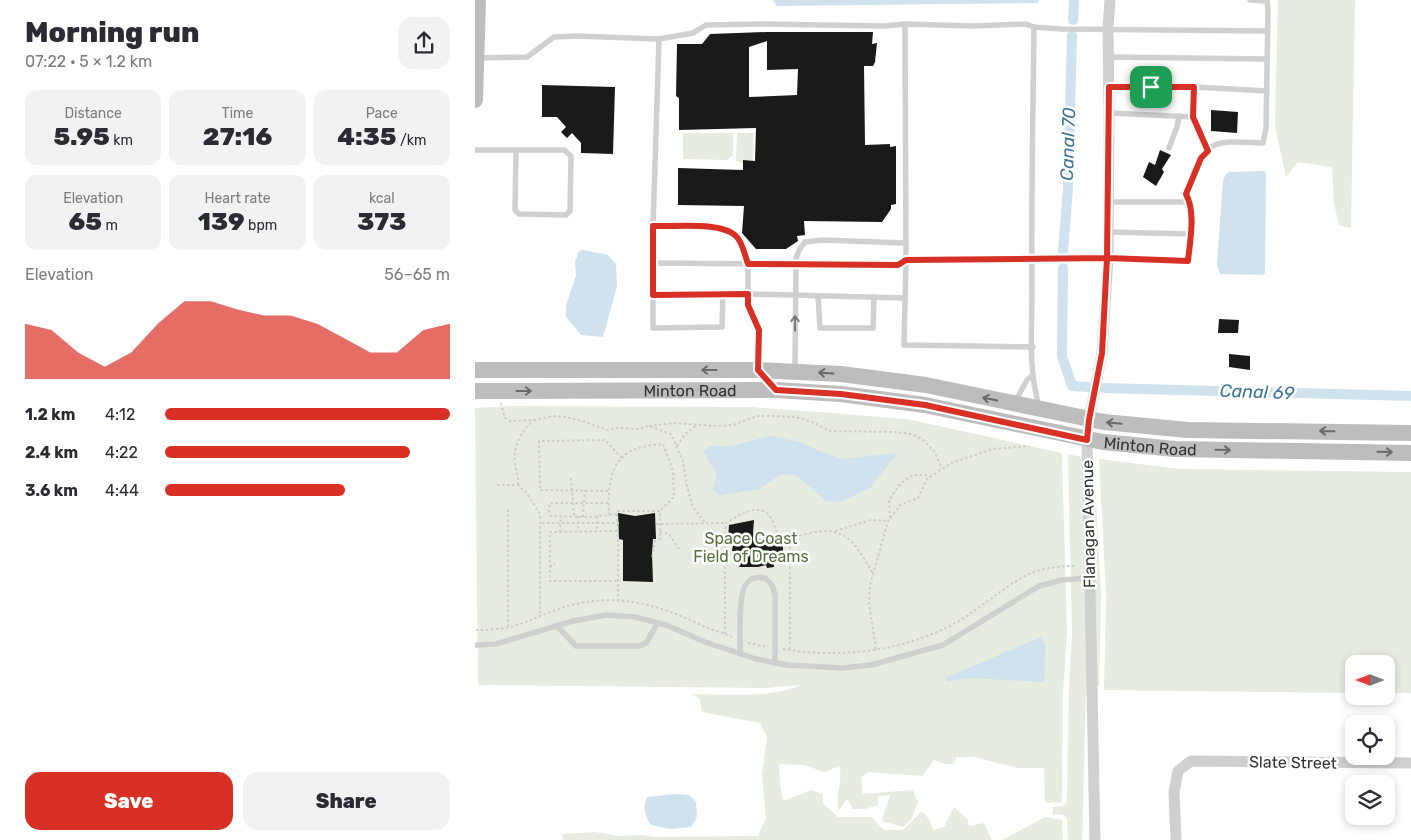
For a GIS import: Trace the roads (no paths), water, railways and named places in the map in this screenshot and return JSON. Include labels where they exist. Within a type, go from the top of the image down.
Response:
[{"type":"main road","points":[[475,100],[477,5]]},
{"type":"main road","name":"Minton Road","points":[[475,370],[758,370],[841,374],[926,385],[1089,420],[1188,430],[1411,433]]},
{"type":"main road","points":[[758,370],[776,390],[795,372]]},
{"type":"main road","name":"Minton Road","points":[[475,391],[776,390],[841,394],[925,405],[1087,440],[1175,449],[1411,453]]},
{"type":"street","name":"Flanagan Avenue","points":[[1095,840],[1087,440],[1102,353],[1107,258],[1108,28],[1110,0]]},
{"type":"street","name":"Slate Street","points":[[1176,840],[1174,792],[1178,771],[1191,761],[1411,763]]},
{"type":"lane","points":[[653,263],[748,264],[796,262],[898,265],[906,260],[1107,258],[1188,261],[1191,234],[1191,202],[1186,194],[1201,158],[1213,145],[1230,142],[1263,143],[1266,128],[1269,8],[1267,1],[1250,0]]},
{"type":"lane","points":[[476,58],[527,57],[554,37],[659,39],[693,32],[706,25],[884,26],[905,24],[973,26],[1026,24],[1034,27],[1061,29],[1268,31]]},
{"type":"lane","points":[[905,24],[906,260],[904,345],[1033,347]]},
{"type":"lane","points":[[1034,27],[1033,375],[1034,389],[1041,409]]},
{"type":"lane","points":[[659,39],[653,226],[653,328],[722,327],[723,294]]},
{"type":"lane","points":[[1109,57],[1267,59]]},
{"type":"lane","points":[[1109,87],[1194,87],[1267,91]]},
{"type":"lane","points":[[1194,87],[1193,117],[1208,151]]},
{"type":"lane","points":[[1109,113],[1193,117]]},
{"type":"lane","points":[[1169,148],[1179,116]]},
{"type":"lane","points":[[475,150],[516,150],[564,150],[571,156],[570,211],[566,215],[519,214],[515,210],[516,150]]},
{"type":"lane","points":[[1108,202],[1191,202]]},
{"type":"lane","points":[[653,226],[711,227],[728,230],[738,237],[748,264],[748,305],[759,330],[758,370]]},
{"type":"lane","points":[[1108,232],[1191,234]]},
{"type":"lane","points":[[795,372],[796,262],[799,250],[805,242],[822,240],[905,243]]},
{"type":"lane","points":[[653,295],[748,294],[905,298]]},
{"type":"lane","points":[[818,296],[820,328],[873,328],[874,297]]},
{"type":"lane","points":[[1013,404],[1027,380],[1033,375]]},
{"type":"lane","points":[[740,654],[741,592],[747,581],[757,577],[765,578],[773,586],[775,594],[775,663]]},
{"type":"lane","points":[[475,645],[497,644],[557,626],[606,615],[635,617],[658,623],[740,654],[775,663],[843,668],[871,665],[943,645],[1039,586],[1062,580],[1089,578]]},
{"type":"lane","points":[[557,626],[575,646],[639,646],[646,643],[658,623]]},
{"type":"water","points":[[773,0],[1039,0],[1038,3],[777,6]]},
{"type":"water","points":[[1264,171],[1266,174],[1265,273],[1262,275],[1220,274],[1217,264],[1223,180],[1229,172]]},
{"type":"water","points":[[583,250],[608,255],[616,264],[617,286],[603,337],[581,335],[566,317],[566,305],[576,276],[575,262],[579,251]]},
{"type":"water","points":[[770,436],[801,442],[819,451],[843,459],[898,453],[870,488],[840,502],[826,501],[797,476],[781,474],[760,489],[719,496],[713,489],[717,474],[703,451],[710,446],[731,446]]},
{"type":"water","points":[[1041,637],[1046,646],[1044,682],[968,678],[947,682],[945,678]]},
{"type":"water","points":[[676,794],[689,795],[696,802],[697,817],[691,827],[670,829],[651,825],[645,812],[647,797]]},
{"type":"waterway","name":"Canal 70","points":[[1073,20],[1074,0]]},
{"type":"waterway","name":"Canal 70","points":[[1063,251],[1068,188],[1072,36]]},
{"type":"waterway","name":"Canal 70","points":[[1063,268],[1062,356],[1072,386],[1088,387]]},
{"type":"waterway","name":"Canal 69","points":[[1104,388],[1411,396]]},
{"type":"park label","name":"Space Coast Field of Dreams","points":[[751,547]]}]
